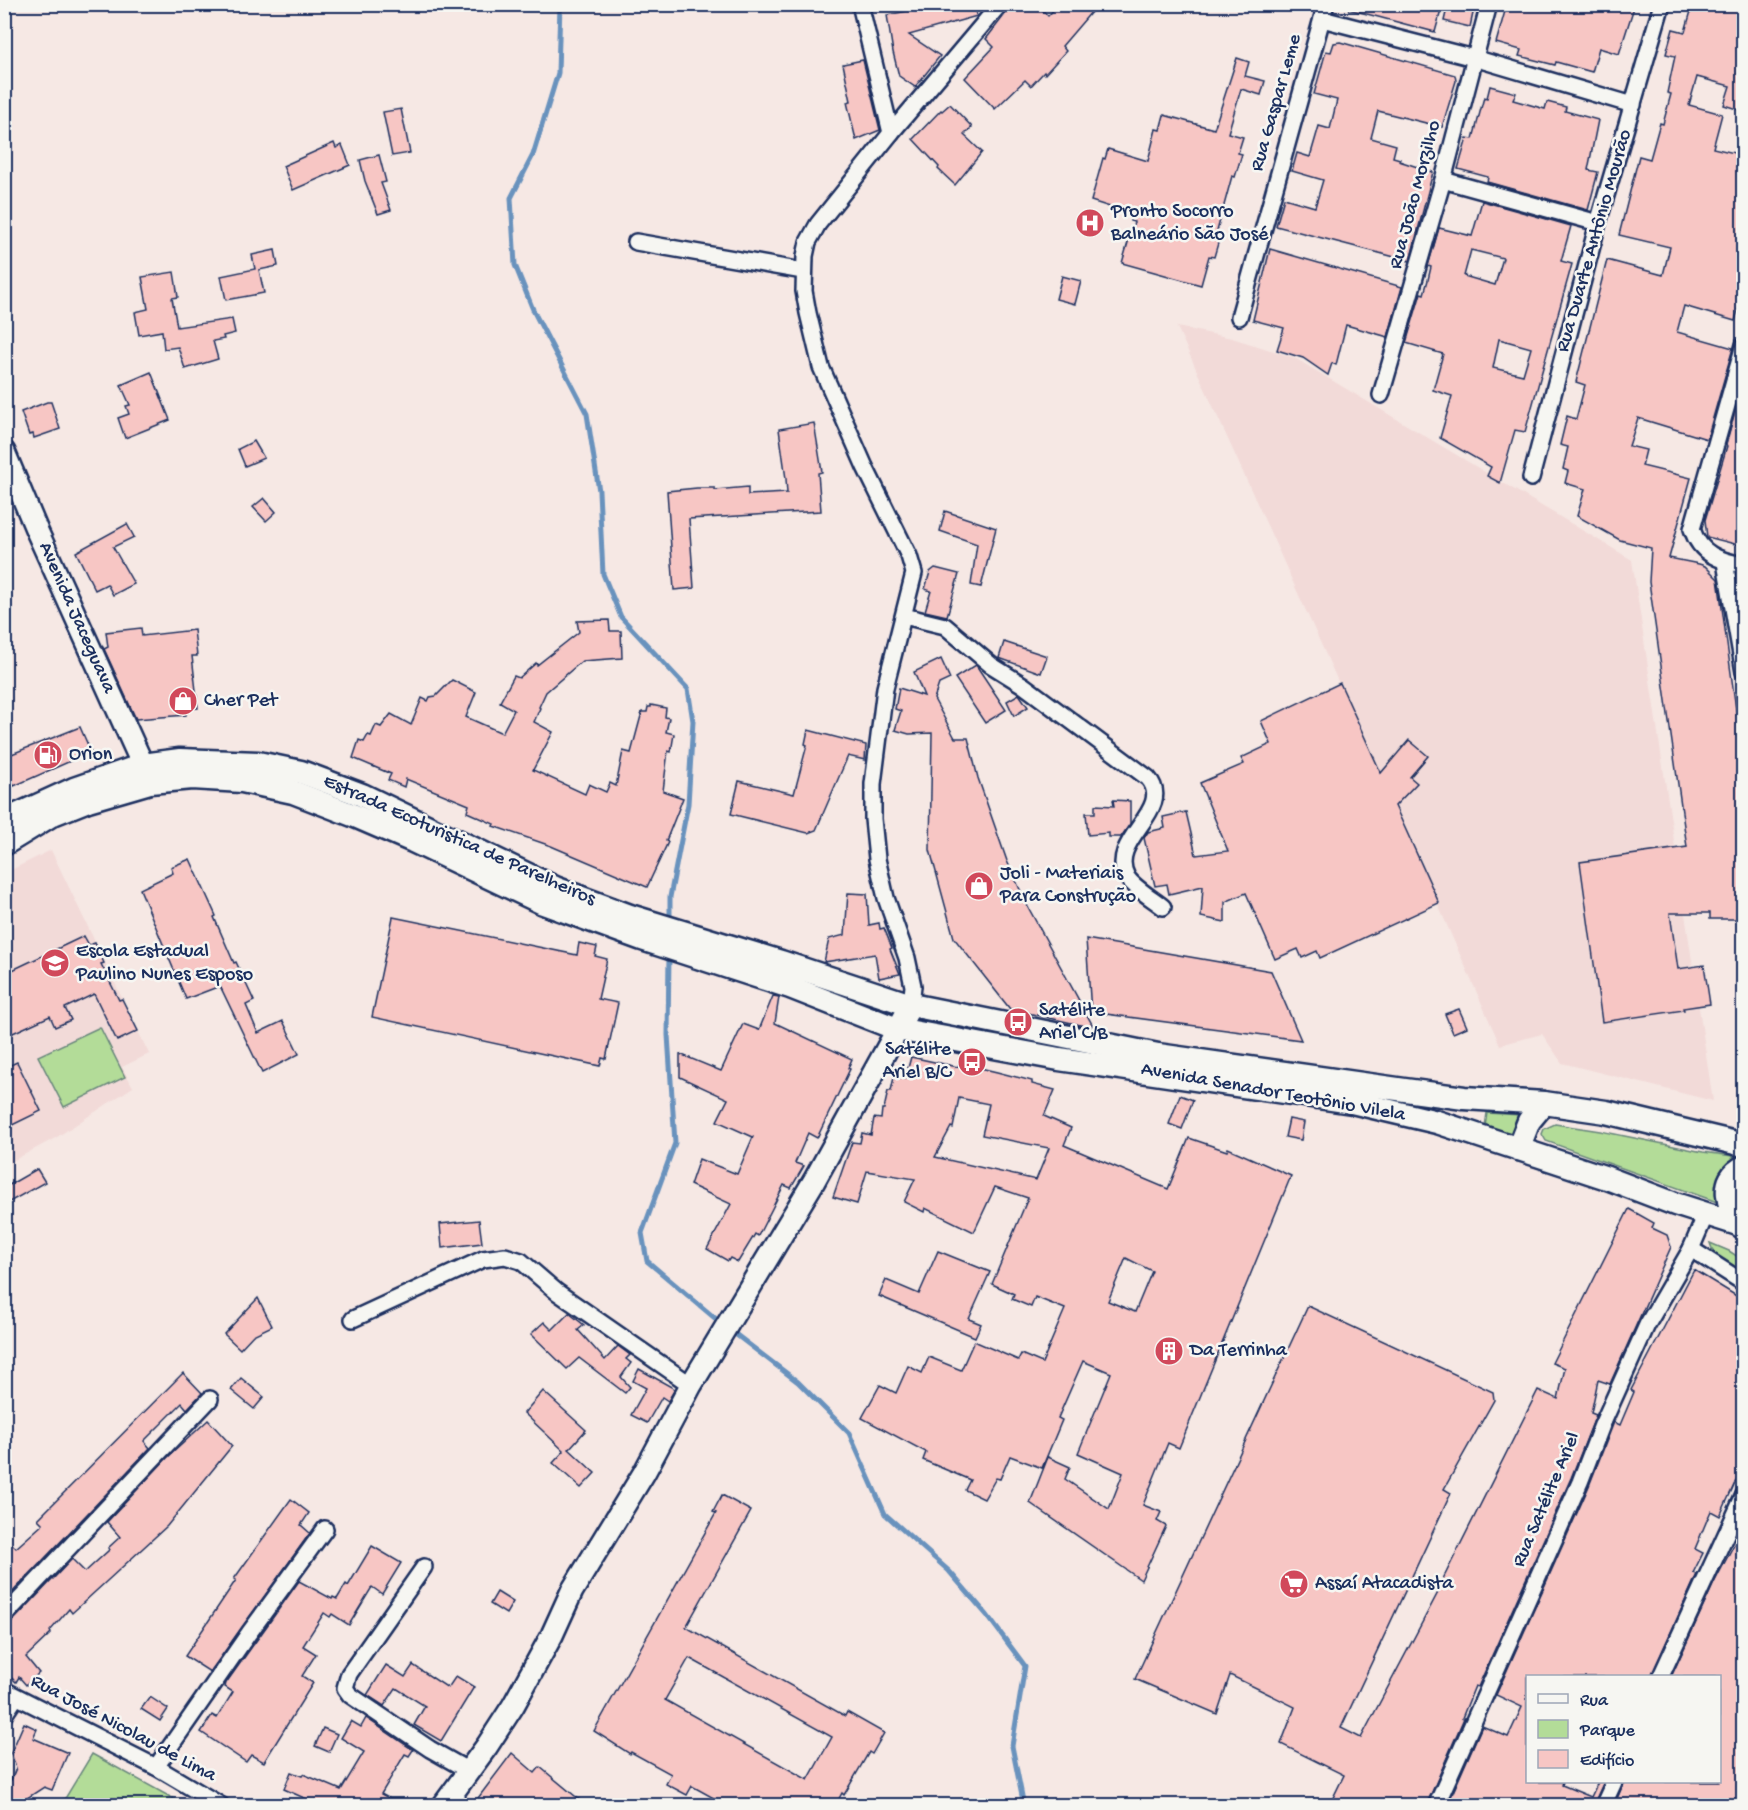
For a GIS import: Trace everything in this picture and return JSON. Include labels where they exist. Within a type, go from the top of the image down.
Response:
[{"type":"main road","name":"Avenida Jaceguava","points":[[7,466],[147,774]]},
{"type":"main road","name":"Estrada Ecoturistica de Parelheiros","points":[[4,844],[53,814],[147,774]]},
{"type":"main road","name":"Estrada Ecoturistica de Parelheiros","points":[[4,821],[74,789],[147,774],[242,781],[293,792],[355,816],[543,903],[681,941],[781,962],[910,1005]]},
{"type":"main road","name":"Estrada Ecoturistica de Parelheiros","points":[[681,941],[897,1029]]},
{"type":"main road","points":[[443,1806],[513,1706],[552,1635],[572,1591],[644,1473],[732,1315],[814,1181],[910,1005]]},
{"type":"main road","name":"Avenida Senador Teotônio Vilela","points":[[910,1005],[1158,1055],[1464,1098],[1544,1103],[1606,1112],[1743,1145]]},
{"type":"main road","name":"Avenida Senador Teotônio Vilela","points":[[897,1029],[1059,1059],[1352,1102],[1437,1122],[1607,1178],[1742,1227]]},
{"type":"main road","points":[[1518,1149],[1529,1121],[1544,1103]]},
{"type":"main road","points":[[1742,1227],[1731,1213],[1728,1204],[1728,1189],[1731,1178],[1737,1170],[1743,1167]]},
{"type":"street","points":[[860,4],[891,133]]},
{"type":"street","points":[[910,1005],[913,986],[907,958],[886,898],[877,859],[873,819],[873,784],[885,688],[914,573],[909,556],[864,467],[821,367],[808,313],[803,271],[806,249],[812,232],[891,133],[1000,4]]},
{"type":"street","name":"Rua João Morzilho","points":[[1381,395],[1443,180],[1489,4]]},
{"type":"street","name":"Rua Duarte Antônio Mourão","points":[[1531,478],[1598,223],[1662,4]]},
{"type":"street","points":[[1324,12],[1633,105]]},
{"type":"street","name":"Rua Gaspar Leme","points":[[1239,317],[1324,12]]},
{"type":"street","points":[[1443,180],[1598,223]]},
{"type":"street","points":[[636,242],[803,271]]},
{"type":"street","points":[[1743,345],[1692,529],[1696,542],[1709,553],[1725,562],[1743,565]]},
{"type":"street","points":[[1725,562],[1743,672]]},
{"type":"street","points":[[904,616],[945,626],[991,665],[1023,685],[1148,778],[1155,786],[1156,798],[1123,854],[1124,869],[1128,879],[1162,907]]},
{"type":"street","name":"Rua Satélite Ariel","points":[[1436,1806],[1647,1325],[1691,1249],[1706,1214]]},
{"type":"street","points":[[1691,1249],[1743,1283]]},
{"type":"street","points":[[353,1318],[483,1259],[505,1256],[521,1261],[556,1292],[691,1385]]},
{"type":"street","points":[[4,1616],[210,1399]]},
{"type":"street","points":[[1662,1675],[1743,1495]]},
{"type":"street","points":[[156,1767],[249,1632],[325,1529]]},
{"type":"street","points":[[424,1567],[349,1674],[345,1688],[350,1695],[430,1749],[469,1771]]},
{"type":"street","points":[[4,1715],[10,1693]]},
{"type":"street","name":"Rua José Nicolau de Lima","points":[[10,1693],[156,1767],[222,1806]]},
{"type":"street","points":[[1603,1806],[1614,1783]]},
{"type":"shaded area","points":[[1177,327],[1232,338],[1293,357],[1632,560],[1713,1101],[1562,1063],[1542,1034],[1500,1045],[1381,776]]},
{"type":"shaded area","name":"Escola Estadual Paulino Nunes Esposo","points":[[51,850],[149,1054],[122,1067],[133,1087],[57,1137],[5,1165],[5,873]]},
{"type":"green space","points":[[100,1027],[125,1077],[64,1107],[38,1056]]},
{"type":"green space","points":[[1487,1113],[1521,1115],[1515,1134],[1485,1127]]},
{"type":"green space","points":[[1555,1124],[1733,1156],[1734,1162],[1720,1203],[1546,1141],[1542,1134],[1544,1129]]},
{"type":"green space","points":[[1710,1243],[1743,1260],[1743,1276],[1715,1257]]},
{"type":"green space","points":[[92,1754],[185,1805],[56,1805],[66,1797]]},
{"type":"building","points":[[912,4],[973,4],[977,16],[909,35],[940,56],[915,87],[899,76],[887,15],[913,10]]},
{"type":"building","points":[[1013,4],[1037,4],[1048,16],[1059,4],[1098,4],[1062,46],[1066,51],[1045,74],[1044,72],[1031,86],[1025,80],[995,109],[965,78],[994,47],[986,39]]},
{"type":"building","points":[[1349,4],[1432,4],[1442,7],[1435,32],[1348,9]]},
{"type":"building","points":[[1448,4],[1475,4],[1470,27],[1444,21]]},
{"type":"building","points":[[1507,4],[1566,4],[1584,10],[1584,4],[1635,4],[1619,54],[1599,48],[1592,72],[1556,62],[1555,65],[1519,56],[1521,50],[1496,43]]},
{"type":"building","points":[[1693,4],[1743,4],[1743,111],[1724,105],[1730,86],[1697,77],[1689,105],[1722,114],[1713,148],[1743,155],[1743,291],[1735,321],[1684,306],[1677,332],[1733,348],[1707,439],[1638,418],[1629,446],[1646,450],[1642,466],[1691,478],[1669,558],[1705,566],[1718,579],[1743,760],[1743,919],[1710,919],[1710,913],[1670,913],[1678,969],[1704,965],[1710,1004],[1602,1022],[1580,862],[1687,847],[1649,582],[1651,548],[1620,540],[1577,516],[1585,489],[1565,483],[1568,471],[1563,469],[1568,447],[1560,445],[1567,416],[1576,419],[1585,385],[1576,382],[1607,260],[1663,275],[1670,247],[1619,235],[1639,156],[1650,159],[1671,94],[1667,93],[1675,56],[1666,54],[1673,29],[1685,32]]},
{"type":"building","points":[[1340,42],[1455,75],[1456,81],[1442,127],[1378,111],[1371,138],[1396,145],[1393,157],[1400,159],[1399,161],[1433,172],[1410,261],[1276,226],[1284,198],[1315,207],[1323,180],[1292,171],[1297,153],[1310,157],[1319,126],[1330,129],[1337,100],[1314,94],[1326,51],[1331,52],[1334,43]]},
{"type":"building","points":[[1237,58],[1249,62],[1245,76],[1265,81],[1261,95],[1241,89],[1228,133],[1243,137],[1238,153],[1242,154],[1235,177],[1232,176],[1217,231],[1221,233],[1214,257],[1209,256],[1201,285],[1122,263],[1134,222],[1130,221],[1132,214],[1091,201],[1103,158],[1105,159],[1108,149],[1148,161],[1156,129],[1160,130],[1164,115],[1214,129]]},
{"type":"building","points":[[863,60],[880,130],[856,140],[847,102],[851,101],[843,64]]},
{"type":"building","points":[[1490,86],[1516,93],[1513,100],[1545,109],[1547,102],[1566,107],[1565,111],[1598,120],[1588,170],[1598,172],[1588,210],[1487,182],[1488,177],[1458,169],[1467,138],[1473,139],[1484,97],[1487,98]]},
{"type":"building","points":[[950,104],[972,127],[964,135],[982,152],[955,185],[913,139],[941,110]]},
{"type":"building","points":[[401,109],[410,153],[392,156],[383,112]]},
{"type":"building","points":[[334,143],[336,148],[342,145],[350,165],[293,190],[283,166]]},
{"type":"building","points":[[379,155],[386,182],[381,183],[391,210],[378,214],[365,181],[360,160]]},
{"type":"building","points":[[1482,201],[1571,226],[1561,261],[1572,264],[1525,432],[1515,430],[1500,483],[1487,476],[1491,467],[1440,438],[1452,396],[1433,390],[1443,354],[1406,343],[1421,293],[1424,294],[1431,267],[1428,266],[1439,228],[1472,236]],"holes":[[[1471,250],[1503,258],[1495,285],[1464,276]],[[1499,339],[1531,348],[1523,375],[1493,368]]]},
{"type":"building","points":[[1270,249],[1402,287],[1388,337],[1346,325],[1336,365],[1332,363],[1328,375],[1303,358],[1277,350],[1284,328],[1253,320]]},
{"type":"building","points":[[275,250],[278,266],[259,270],[264,293],[226,300],[221,276],[255,269],[252,255]]},
{"type":"building","points":[[174,272],[178,297],[172,298],[177,327],[232,319],[235,333],[223,336],[224,339],[213,341],[218,359],[185,369],[178,347],[164,349],[162,331],[139,335],[135,312],[148,309],[142,277]]},
{"type":"building","points":[[1062,276],[1081,281],[1075,304],[1056,299]]},
{"type":"building","points":[[151,372],[170,420],[125,438],[118,418],[129,414],[126,406],[130,405],[121,385]]},
{"type":"building","points":[[1743,383],[1743,546],[1707,537],[1705,520]]},
{"type":"building","points":[[51,402],[60,429],[34,438],[33,434],[29,435],[21,412]]},
{"type":"building","points":[[814,423],[822,472],[818,473],[821,511],[689,519],[694,588],[674,590],[667,491],[748,487],[748,495],[787,493],[779,429]]},
{"type":"building","points":[[254,441],[264,458],[245,466],[238,449]]},
{"type":"building","points":[[264,498],[276,512],[266,521],[253,507]]},
{"type":"building","points":[[945,511],[996,528],[981,587],[971,585],[977,544],[940,531]]},
{"type":"building","points":[[127,524],[134,537],[113,547],[134,584],[113,595],[107,584],[95,590],[76,552]]},
{"type":"building","points":[[935,568],[959,574],[947,616],[925,611],[931,591],[925,589],[930,572]]},
{"type":"building","points":[[609,620],[610,631],[621,631],[622,658],[582,661],[546,692],[534,722],[553,732],[533,770],[585,794],[589,784],[606,792],[610,783],[616,786],[623,751],[631,753],[642,712],[647,712],[651,705],[666,708],[665,717],[669,718],[666,732],[674,734],[671,752],[668,751],[663,791],[683,798],[666,841],[668,842],[647,887],[551,846],[493,826],[494,824],[467,812],[469,805],[406,779],[404,787],[388,780],[391,774],[353,758],[359,740],[364,742],[368,735],[371,736],[376,725],[381,727],[391,714],[411,725],[422,698],[428,701],[452,680],[476,692],[466,717],[502,733],[514,710],[500,702],[514,676],[519,678],[579,632],[577,621]]},
{"type":"building","points":[[141,628],[142,636],[194,630],[197,656],[192,656],[198,708],[186,709],[186,715],[136,719],[104,649],[108,647],[106,632]]},
{"type":"building","points":[[1004,642],[1047,656],[1041,673],[999,658]]},
{"type":"building","name":"Joli - Materiais Para Construção","points":[[941,659],[950,679],[939,684],[934,699],[955,738],[968,738],[978,778],[1007,861],[1028,907],[1093,1026],[1010,1009],[954,938],[930,850],[932,733],[909,734],[895,730],[901,711],[895,709],[899,688],[924,696],[914,672]]},
{"type":"building","points":[[976,665],[1006,710],[985,723],[955,678]]},
{"type":"building","points":[[1340,683],[1381,773],[1409,740],[1428,756],[1410,777],[1417,783],[1395,806],[1439,903],[1320,958],[1317,951],[1302,958],[1298,949],[1275,959],[1246,893],[1225,902],[1225,922],[1201,917],[1203,886],[1169,894],[1167,884],[1155,886],[1144,838],[1148,832],[1165,828],[1163,817],[1186,812],[1196,855],[1228,851],[1200,783],[1244,764],[1241,758],[1271,744],[1261,721]]},
{"type":"building","points":[[1019,694],[1028,707],[1014,716],[1007,701]]},
{"type":"building","name":"Orion","points":[[80,727],[91,752],[14,786],[4,763],[4,757]]},
{"type":"building","points":[[808,730],[866,745],[865,760],[848,756],[816,830],[808,833],[731,814],[739,781],[794,794],[807,745],[805,744]]},
{"type":"building","points":[[1113,800],[1130,801],[1130,824],[1121,837],[1109,837],[1109,833],[1088,835],[1086,813],[1095,813],[1095,805],[1114,806]]},
{"type":"building","points":[[190,859],[234,963],[236,962],[254,1001],[246,1005],[258,1033],[283,1021],[299,1054],[262,1073],[220,986],[186,999],[140,889],[173,873],[171,867]]},
{"type":"building","points":[[848,893],[867,894],[869,925],[879,923],[880,929],[884,928],[900,974],[879,978],[875,954],[824,962],[829,939],[845,935]]},
{"type":"building","points":[[393,917],[577,955],[579,943],[597,947],[595,956],[607,959],[598,999],[618,1003],[606,1059],[602,1058],[600,1066],[372,1017]]},
{"type":"building","points":[[84,936],[89,945],[95,943],[104,963],[101,964],[138,1031],[117,1041],[94,994],[65,1008],[71,1020],[55,1027],[50,1016],[4,1037],[4,974]]},
{"type":"building","points":[[1086,939],[1271,971],[1301,1040],[1091,1012]]},
{"type":"building","points":[[773,996],[779,997],[775,1023],[852,1059],[848,1068],[850,1069],[817,1138],[808,1133],[795,1163],[804,1166],[791,1188],[784,1185],[758,1236],[755,1234],[738,1262],[730,1258],[728,1261],[707,1249],[731,1204],[690,1185],[699,1159],[737,1174],[753,1137],[717,1121],[728,1099],[680,1077],[680,1054],[721,1071],[743,1024],[759,1030]]},
{"type":"building","points":[[1459,1009],[1467,1027],[1453,1033],[1445,1014]]},
{"type":"building","points":[[911,1057],[958,1067],[959,1063],[1032,1081],[1032,1084],[1055,1090],[1044,1116],[1071,1128],[1064,1145],[1168,1189],[1189,1138],[1227,1151],[1228,1148],[1291,1176],[1179,1448],[1168,1443],[1143,1505],[1161,1512],[1157,1521],[1166,1526],[1141,1580],[1030,1503],[1048,1457],[1070,1467],[1065,1479],[1109,1509],[1123,1473],[1078,1453],[1111,1373],[1083,1361],[1058,1418],[1062,1420],[1042,1468],[1010,1456],[1000,1479],[996,1478],[984,1499],[965,1490],[970,1480],[923,1460],[926,1452],[862,1418],[880,1385],[896,1393],[908,1366],[922,1373],[929,1357],[961,1370],[974,1341],[1018,1360],[1021,1354],[1042,1363],[1065,1309],[1035,1297],[1031,1307],[1012,1299],[1014,1294],[992,1284],[1028,1198],[995,1187],[974,1232],[925,1208],[924,1212],[904,1202],[915,1179],[867,1171],[857,1204],[833,1197],[852,1142],[860,1143],[862,1133],[871,1135],[874,1118],[881,1119],[882,1109],[884,1109],[888,1091],[891,1091],[894,1077],[905,1079]],"holes":[[[959,1098],[989,1104],[982,1135],[1049,1148],[1036,1180],[935,1157],[951,1127],[953,1128]],[[1126,1258],[1152,1271],[1135,1312],[1108,1301]]]},
{"type":"building","points":[[17,1062],[41,1111],[4,1129],[4,1068]]},
{"type":"building","points":[[1180,1095],[1193,1100],[1182,1129],[1169,1124]]},
{"type":"building","points":[[1289,1119],[1304,1122],[1301,1140],[1285,1137]]},
{"type":"building","points":[[37,1169],[45,1182],[4,1205],[4,1188]]},
{"type":"building","name":"Assaí Atacadista","points":[[1629,1209],[1654,1223],[1652,1228],[1667,1235],[1671,1247],[1610,1384],[1598,1380],[1591,1413],[1596,1415],[1571,1478],[1478,1687],[1475,1686],[1462,1718],[1464,1718],[1426,1806],[1329,1806],[1344,1775],[1281,1744],[1295,1707],[1230,1675],[1217,1714],[1135,1679],[1308,1306],[1493,1392],[1494,1400],[1444,1489],[1451,1493],[1341,1728],[1361,1738],[1443,1583],[1441,1583],[1538,1390],[1558,1399],[1565,1368],[1552,1363]]},
{"type":"building","points":[[479,1220],[482,1243],[442,1248],[440,1224]]},
{"type":"building","points":[[938,1251],[990,1272],[969,1319],[981,1324],[975,1337],[879,1296],[886,1280],[919,1294]]},
{"type":"building","points":[[1694,1270],[1743,1300],[1743,1465],[1720,1516],[1711,1511],[1707,1520],[1695,1549],[1703,1553],[1693,1573],[1697,1574],[1652,1675],[1526,1675],[1526,1783],[1563,1783],[1562,1785],[1591,1797],[1598,1783],[1604,1783],[1593,1806],[1447,1806],[1482,1726],[1508,1737],[1522,1707],[1496,1695],[1589,1486],[1614,1422],[1620,1425],[1634,1392],[1631,1390]]},
{"type":"building","points":[[258,1298],[272,1326],[253,1335],[240,1349],[224,1334]]},
{"type":"building","points":[[569,1313],[584,1325],[578,1330],[605,1360],[618,1346],[630,1355],[626,1359],[631,1363],[621,1377],[630,1387],[625,1393],[579,1358],[567,1369],[531,1334],[544,1322],[552,1330]]},
{"type":"building","points":[[639,1369],[675,1389],[668,1401],[662,1397],[647,1423],[631,1415],[646,1388],[633,1381]]},
{"type":"building","points":[[183,1373],[202,1393],[187,1409],[182,1403],[144,1441],[150,1448],[4,1601],[4,1552],[12,1544],[16,1548],[43,1524],[38,1519]]},
{"type":"building","points":[[241,1378],[264,1397],[254,1409],[231,1390]]},
{"type":"building","points":[[543,1391],[586,1430],[569,1449],[595,1473],[581,1488],[553,1463],[564,1451],[524,1413]]},
{"type":"building","points":[[208,1420],[232,1446],[167,1526],[72,1613],[69,1609],[50,1631],[51,1633],[26,1657],[39,1673],[26,1685],[19,1677],[16,1682],[4,1671],[4,1625],[11,1623],[72,1559],[85,1572],[109,1550],[108,1548],[120,1537],[107,1522],[167,1458]]},
{"type":"building","points":[[722,1495],[751,1511],[686,1627],[845,1716],[847,1712],[884,1733],[872,1754],[869,1752],[835,1806],[728,1806],[692,1786],[687,1795],[666,1784],[671,1774],[631,1752],[630,1754],[594,1731],[716,1513],[713,1512]],"holes":[[[689,1658],[832,1737],[808,1780],[665,1700]]]},
{"type":"building","points":[[291,1499],[309,1513],[301,1525],[310,1533],[210,1672],[185,1656],[236,1580],[234,1579]]},
{"type":"building","points":[[1743,1527],[1743,1806],[1614,1806],[1624,1783],[1721,1783],[1721,1675],[1672,1675],[1714,1583]]},
{"type":"building","points":[[372,1546],[401,1563],[382,1594],[372,1587],[349,1625],[332,1614],[330,1617],[324,1613],[303,1646],[316,1654],[302,1676],[313,1683],[264,1762],[251,1755],[246,1762],[201,1732],[212,1715],[217,1718],[233,1692],[225,1687],[226,1683],[299,1581],[332,1599],[333,1597],[337,1599],[346,1584],[348,1586]]},
{"type":"building","points":[[497,1592],[513,1602],[506,1614],[490,1604]]},
{"type":"building","points":[[386,1665],[405,1677],[413,1665],[448,1688],[456,1676],[474,1687],[441,1741],[414,1725],[425,1706],[396,1688],[384,1706],[367,1695]]},
{"type":"building","points":[[150,1697],[168,1709],[160,1721],[141,1709]]},
{"type":"building","points":[[366,1718],[413,1750],[409,1756],[405,1754],[381,1794],[403,1806],[322,1806],[284,1789],[291,1772],[302,1776],[303,1774],[341,1790],[364,1752],[341,1738],[351,1721],[361,1727]]},
{"type":"building","points":[[24,1723],[37,1729],[33,1738],[68,1753],[52,1790],[44,1787],[15,1806],[4,1790],[4,1785],[11,1780],[16,1768],[11,1753]]},
{"type":"building","points":[[323,1728],[337,1734],[329,1752],[315,1746]]},
{"type":"building","points":[[512,1753],[535,1773],[540,1767],[587,1806],[472,1806]]},
{"type":"waterway","points":[[560,4],[558,73],[533,155],[511,198],[515,265],[534,312],[587,414],[599,491],[603,574],[621,617],[688,689],[693,721],[688,804],[670,897],[670,922]]},
{"type":"waterway","points":[[669,955],[668,1035],[675,1143],[642,1233],[647,1261],[722,1324]]},
{"type":"waterway","points":[[730,1330],[798,1382],[849,1433],[885,1514],[949,1571],[987,1615],[1025,1666],[1012,1746],[1024,1806]]},
{"type":"place","name":"Pronto Socorro Balneário São José","points":[[1090,223]]},
{"type":"place","name":"Cher Pet","points":[[183,701]]},
{"type":"place","name":"Orion","points":[[48,755]]},
{"type":"place","name":"Joli - Materiais Para Construção","points":[[979,886]]},
{"type":"place","name":"Escola Estadual Paulino Nunes Esposo","points":[[55,963]]},
{"type":"place","name":"Satélite Ariel C/B","points":[[1018,1022]]},
{"type":"place","name":"Satélite Ariel B/C","points":[[972,1062]]},
{"type":"place","name":"Da Terrinha","points":[[1169,1351]]},
{"type":"place","name":"Assaí Atacadista","points":[[1294,1584]]}]
